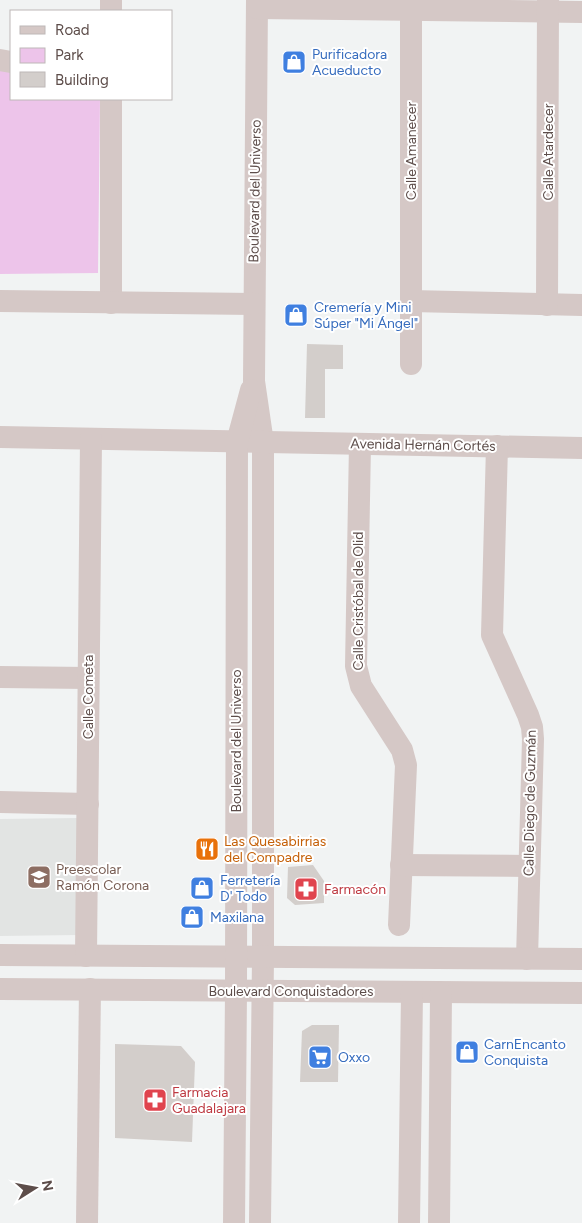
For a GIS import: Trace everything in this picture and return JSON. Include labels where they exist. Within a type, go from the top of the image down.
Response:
[{"type":"street","points":[[257,4],[548,6],[582,12]]},
{"type":"street","name":"Boulevard del Universo","points":[[257,4],[254,381],[264,443],[263,991],[260,1218]]},
{"type":"street","name":"Calle Amanecer","points":[[411,5],[411,364]]},
{"type":"street","name":"Calle Atardecer","points":[[547,304],[548,6]]},
{"type":"street","points":[[111,100],[111,303]]},
{"type":"street","points":[[0,301],[254,304]]},
{"type":"street","points":[[411,301],[582,305]]},
{"type":"street","name":"Boulevard del Universo","points":[[234,1217],[237,442],[254,381]]},
{"type":"street","name":"Avenida Hernán Cortés","points":[[0,437],[582,448]]},
{"type":"street","name":"Calle Cometa","points":[[86,956],[91,439]]},
{"type":"street","name":"Calle Cristóbal de Olid","points":[[360,444],[356,666],[361,686],[402,750],[405,758],[399,925]]},
{"type":"street","name":"Calle Diego de Guzmán","points":[[497,446],[492,635],[532,727],[528,959]]},
{"type":"street","points":[[0,677],[88,678]]},
{"type":"street","points":[[0,802],[88,804]]},
{"type":"street","points":[[401,865],[529,866]]},
{"type":"street","points":[[0,956],[582,959]]},
{"type":"street","name":"Boulevard Conquistadores","points":[[0,989],[582,993]]},
{"type":"street","points":[[87,1223],[90,989]]},
{"type":"street","points":[[409,1223],[412,992]]},
{"type":"street","points":[[439,1223],[441,992]]},
{"type":"street","points":[[410,1154],[440,1154]]},
{"type":"street","points":[[234,1217],[260,1218]]},
{"type":"shaded area","name":"Preescolar Ramón Corona","points":[[78,818],[78,935],[0,936],[0,819]]},
{"type":"green space","points":[[0,61],[10,63],[10,100],[100,100],[98,273],[0,274]]},
{"type":"building","points":[[307,344],[343,345],[343,369],[325,369],[325,418],[305,418]]},
{"type":"building","name":"Farmacón","points":[[313,865],[324,881],[324,903],[295,905],[287,898],[288,867]]},
{"type":"building","name":"Oxxo","points":[[312,1025],[339,1025],[338,1082],[300,1082],[302,1031]]},
{"type":"building","name":"Farmacia Guadalajara","points":[[115,1044],[181,1046],[195,1062],[192,1142],[115,1138]]},
{"type":"place","name":"Purificadora Acueducto","points":[[294,62]]},
{"type":"place","name":"Cremería y Mini Súper \"Mi Ángel\"","points":[[296,315]]},
{"type":"place","name":"Las Quesabirrias del Compadre","points":[[207,849]]},
{"type":"place","name":"Preescolar Ramón Corona","points":[[39,877]]},
{"type":"place","name":"Ferretería D' Todo","points":[[202,888]]},
{"type":"place","name":"Farmacón","points":[[306,889]]},
{"type":"place","name":"Maxilana","points":[[192,917]]},
{"type":"place","name":"CarnEncanto Conquista","points":[[467,1052]]},
{"type":"place","name":"Oxxo","points":[[320,1057]]},
{"type":"place","name":"Farmacia Guadalajara","points":[[155,1100]]}]
